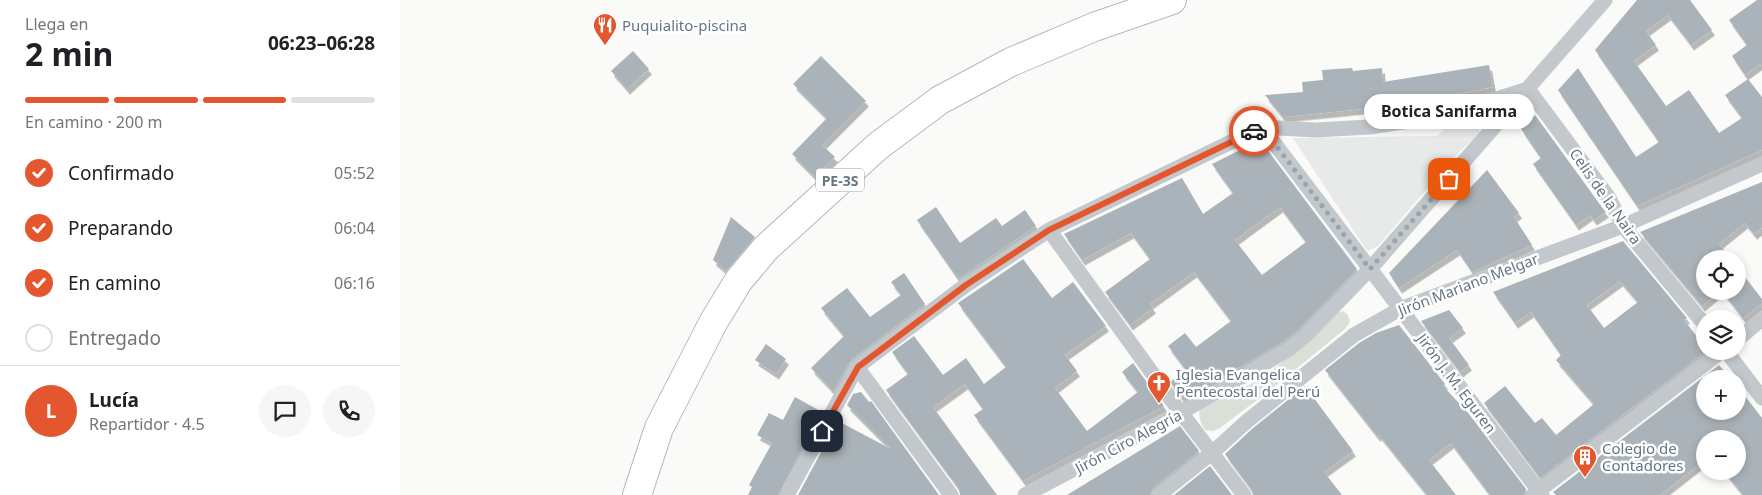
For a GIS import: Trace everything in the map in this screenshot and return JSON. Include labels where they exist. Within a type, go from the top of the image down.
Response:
[{"type":"highway","name":"PE-3S","points":[[637,495],[659,428],[714,321],[739,280],[766,248],[780,235],[878,146],[940,100],[1011,62],[1094,27],[1172,0]]},
{"type":"street","name":"Jirón Ciro Alegría","points":[[1025,495],[1182,412],[1289,349],[1306,336],[1370,269],[1605,0]]},
{"type":"street","points":[[787,495],[858,367],[966,285],[1049,230],[1262,127],[1316,130],[1370,127],[1423,119],[1475,106],[1528,89]]},
{"type":"street","name":"Celis de la Naira","points":[[1528,89],[1609,198],[1623,226],[1696,314]]},
{"type":"street","name":"Jirón J. M. Eguren","points":[[1262,127],[1538,493]]},
{"type":"street","name":"Jirón Mariano Melgar","points":[[1160,495],[1213,452],[1246,422],[1354,335],[1400,308],[1623,226],[1762,164]]},
{"type":"street","points":[[1049,230],[1244,495]]},
{"type":"street","points":[[1746,332],[1762,319]]},
{"type":"street","points":[[1538,493],[1710,360]]},
{"type":"street","points":[[1733,360],[1762,398]]},
{"type":"street","points":[[858,367],[951,495]]},
{"type":"shaded area","points":[[1467,120],[1481,132],[1454,157],[1377,247],[1367,251],[1293,138],[1437,136],[1448,125]]},
{"type":"shaded area","points":[[1343,311],[1348,315],[1350,322],[1345,329],[1220,428],[1213,431],[1205,430],[1200,419],[1200,407],[1251,384],[1270,372],[1309,340],[1335,313]]},
{"type":"building","points":[[1637,0],[1690,0],[1712,30],[1691,45],[1668,15],[1646,31],[1656,45],[1634,61],[1666,106],[1689,90],[1719,133],[1742,118],[1725,95],[1748,79],[1762,97],[1762,150],[1637,206],[1558,90],[1578,68],[1636,157],[1659,142],[1595,50]]},
{"type":"building","points":[[1757,0],[1762,0],[1762,66],[1760,64],[1745,75],[1732,56],[1747,45],[1729,20]]},
{"type":"building","points":[[633,51],[649,69],[627,89],[611,71]]},
{"type":"building","points":[[821,56],[866,101],[822,145],[835,157],[815,177],[792,154],[827,118],[793,84]]},
{"type":"building","points":[[1489,65],[1493,87],[1392,106],[1283,117],[1265,95],[1303,92],[1302,82],[1323,80],[1322,70],[1352,68],[1353,71],[1382,68],[1383,82]]},
{"type":"building","points":[[1535,115],[1606,212],[1594,220],[1590,215],[1576,225],[1533,164],[1541,158],[1521,129]]},
{"type":"building","points":[[1260,140],[1357,269],[1299,329],[1284,341],[1219,379],[1181,397],[1170,382],[1186,370],[1168,346],[1185,333],[1196,347],[1231,321],[1194,272],[1150,304],[1153,308],[1130,325],[1105,292],[1150,259],[1131,233],[1082,260],[1064,234],[1182,178],[1203,214],[1233,193],[1212,164]],"holes":[[[1280,207],[1306,242],[1262,275],[1235,240]]]},
{"type":"building","points":[[1487,170],[1519,213],[1514,217],[1532,245],[1472,272],[1457,250],[1399,288],[1389,273]]},
{"type":"building","points":[[1762,182],[1762,228],[1754,234],[1745,223],[1719,244],[1724,250],[1696,250],[1696,299],[1640,232]]},
{"type":"building","points":[[936,207],[960,243],[996,218],[1002,226],[1025,210],[1036,226],[958,279],[917,220]]},
{"type":"building","points":[[731,217],[755,237],[726,271],[713,260]]},
{"type":"building","points":[[1623,241],[1687,318],[1684,320],[1696,335],[1696,359],[1540,478],[1484,403],[1505,386],[1535,423],[1542,418],[1556,435],[1594,404],[1556,360],[1561,355],[1531,312],[1515,323],[1493,292]],"holes":[[[1620,281],[1638,302],[1604,328],[1587,305]]]},
{"type":"building","points":[[1023,259],[1052,298],[1073,282],[1106,326],[1065,355],[1077,371],[1055,388],[1087,431],[1138,392],[1122,372],[1133,363],[1164,406],[1023,481],[974,415],[983,409],[965,384],[933,407],[997,495],[960,495],[959,489],[886,390],[908,374],[892,352],[914,336],[943,375],[966,358],[984,384],[1006,367],[958,303]]},
{"type":"building","points":[[904,273],[925,304],[851,360],[833,391],[811,368],[844,336],[821,308],[847,288],[870,317],[901,295],[891,282]]},
{"type":"building","points":[[1746,278],[1762,299],[1762,303],[1746,316],[1746,310],[1737,310],[1729,300],[1746,300]]},
{"type":"building","points":[[1697,300],[1709,300],[1702,306]]},
{"type":"building","points":[[1449,310],[1463,328],[1449,338],[1469,365],[1460,372],[1421,321]]},
{"type":"building","points":[[1399,325],[1445,384],[1443,386],[1469,414],[1526,489],[1524,495],[1490,495],[1451,443],[1429,460],[1456,495],[1427,495],[1325,370],[1359,343],[1376,333]]},
{"type":"building","points":[[766,344],[786,359],[776,374],[755,360]]},
{"type":"building","points":[[1719,365],[1723,370],[1712,370]]},
{"type":"building","points":[[1696,383],[1696,420],[1746,420],[1746,397],[1762,418],[1762,495],[1743,495],[1731,480],[1746,480],[1746,430],[1696,430],[1696,467],[1660,495],[1556,495],[1553,492]]},
{"type":"building","points":[[1305,386],[1353,451],[1324,472],[1342,495],[1253,495],[1251,489],[1225,454],[1252,429]]},
{"type":"building","points":[[861,392],[869,402],[871,401],[939,495],[798,495],[838,421],[891,449],[847,405],[853,394]]},
{"type":"building","points":[[795,397],[822,412],[778,495],[748,495],[752,487],[749,485],[772,443],[757,435],[769,413],[783,420]]},
{"type":"building","points":[[1180,426],[1199,451],[1153,488],[1150,495],[1067,495]]},
{"type":"building","points":[[1210,466],[1232,495],[1174,495]]},
{"type":"way so far","points":[[1254,131],[1262,127],[1370,269],[1449,179]]},
{"type":"place","name":"Puquialito-piscina","points":[[605,46]]},
{"type":"place","name":"Botica Sanifarma","points":[[1449,179]]},
{"type":"place","name":"Iglesia Evangelica Pentecostal del Perú","points":[[1159,404]]},
{"type":"place","name":"Colegio de Contadores","points":[[1585,478]]},
{"type":"route","points":[[822,431],[858,367],[966,285],[1049,230],[1254,131]]}]
